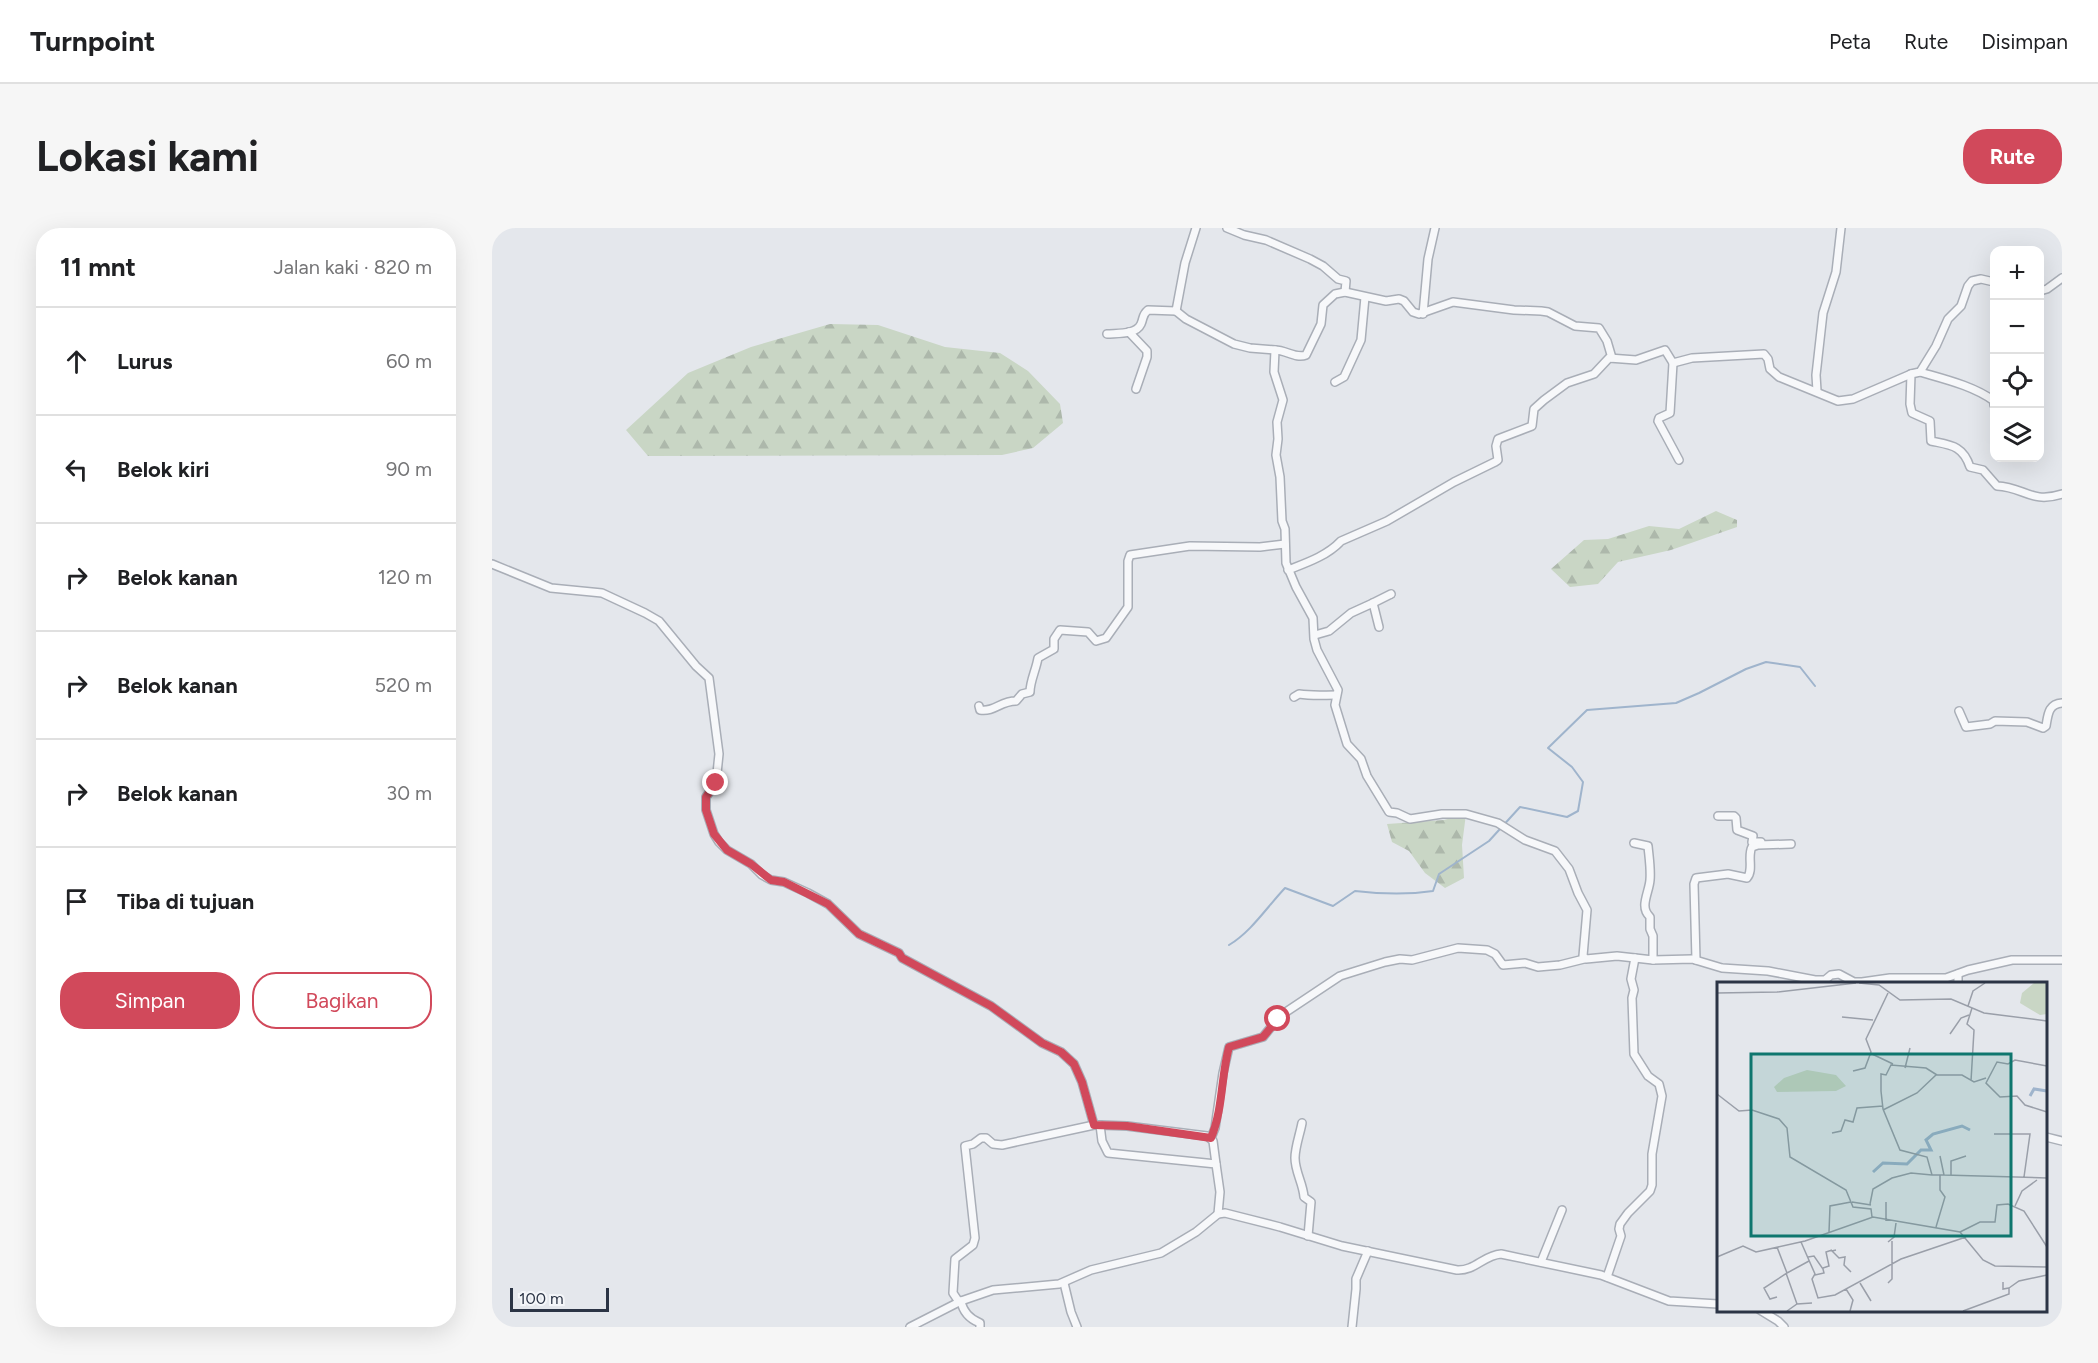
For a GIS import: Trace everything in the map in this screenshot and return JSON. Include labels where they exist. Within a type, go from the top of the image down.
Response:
[{"type":"street","points":[[1176,311],[1185,263],[1196,228]]},
{"type":"street","points":[[1227,228],[1244,236],[1266,240],[1318,263],[1338,279],[1346,281],[1345,292]]},
{"type":"street","points":[[1423,314],[1428,259],[1435,228]]},
{"type":"street","points":[[1817,391],[1816,375],[1823,313],[1836,272],[1841,228]]},
{"type":"street","points":[[2044,290],[2062,278]]},
{"type":"street","points":[[1920,372],[1936,346],[1948,319],[1961,306],[1968,286],[1972,281],[1981,279],[1990,281]]},
{"type":"street","points":[[1107,334],[1129,332],[1138,328],[1143,314],[1148,310],[1176,311],[1186,319],[1234,344],[1250,348],[1286,351],[1298,357],[1306,355],[1321,324],[1323,305],[1335,294],[1345,292],[1386,301],[1399,299],[1404,301],[1413,312],[1423,314],[1453,302],[1548,312],[1575,326],[1599,328],[1608,341],[1612,358]]},
{"type":"street","points":[[1335,382],[1344,377],[1361,340],[1365,297]]},
{"type":"street","points":[[1129,332],[1147,351],[1136,389]]},
{"type":"street","points":[[1275,350],[1274,372],[1283,396],[1282,409],[1277,422],[1276,455],[1280,477],[1285,558],[1288,570],[1313,618],[1317,650],[1338,690],[1335,705],[1347,744],[1361,759],[1367,776],[1389,812],[1410,819],[1442,814],[1466,814],[1498,824],[1526,840],[1555,851],[1569,869],[1587,910],[1583,939],[1584,959]]},
{"type":"street","points":[[1288,570],[1313,560],[1336,547],[1341,541],[1387,521],[1454,482],[1496,462],[1498,438],[1532,426],[1534,409],[1544,400],[1567,383],[1593,374],[1605,361],[1612,358],[1636,360],[1665,350],[1673,363],[1670,414],[1659,418],[1658,421],[1679,460]]},
{"type":"street","points":[[1673,363],[1692,358],[1764,354],[1768,359],[1770,369],[1779,377],[1838,401],[1853,399],[1882,385],[1920,372],[1990,398]]},
{"type":"street","points":[[1911,374],[1912,413],[1930,422],[1931,441],[1950,444],[1958,449],[1963,453],[1970,467],[1983,470],[1997,486],[2012,488],[2028,496],[2046,498],[2062,494]]},
{"type":"street","points":[[979,706],[980,711],[986,711],[1005,701],[1016,701],[1022,694],[1030,692],[1030,684],[1038,658],[1054,649],[1054,639],[1060,630],[1088,632],[1096,641],[1106,638],[1128,607],[1130,555],[1190,546],[1260,547],[1285,544]]},
{"type":"street","points":[[492,564],[551,588],[602,594],[659,621],[696,666],[710,678],[719,754],[716,783],[706,797],[706,810],[714,834],[727,850],[751,864],[771,880],[784,882],[828,904],[859,934],[899,953],[902,958],[925,972],[991,1006],[1042,1043],[1061,1052],[1074,1064],[1105,1150],[1111,1154],[1216,1164]]},
{"type":"street","points":[[1315,636],[1329,631],[1351,613],[1391,594]]},
{"type":"street","points":[[1373,603],[1379,627]]},
{"type":"street","points":[[1294,697],[1299,694],[1336,695]]},
{"type":"street","points":[[1959,711],[1966,727],[1999,721],[2027,722],[2043,728],[2046,726],[2050,708],[2062,703]]},
{"type":"street","points":[[1696,960],[1694,884],[1696,878],[1728,874],[1747,878],[1750,874],[1752,847],[1791,844],[1790,841],[1752,842],[1753,836],[1737,830],[1734,816],[1718,816]]},
{"type":"street","points":[[1634,843],[1648,846],[1650,882],[1646,893],[1645,908],[1646,914],[1650,917],[1650,929],[1653,936],[1653,960]]},
{"type":"street","points":[[1218,1214],[1220,1184],[1215,1147],[1211,1138],[1216,1124],[1229,1047],[1263,1037],[1280,1016],[1340,976],[1385,962],[1400,959],[1412,960],[1454,948],[1486,950],[1495,954],[1503,965],[1525,963],[1538,967],[1617,956],[1653,960],[1696,960],[1722,968],[1768,971],[1815,980],[1825,980],[1836,974],[1844,975],[1854,982],[1862,982],[1890,978],[1946,978],[2012,960],[2062,960]]},
{"type":"street","points":[[1607,1277],[1621,1236],[1618,1229],[1620,1224],[1650,1191],[1652,1185],[1652,1147],[1662,1096],[1659,1084],[1648,1076],[1634,1054],[1632,998],[1634,990],[1630,979],[1635,958]]},
{"type":"street","points":[[1958,974],[1958,982]]},
{"type":"street","points":[[1302,1123],[1295,1158],[1304,1197],[1311,1202],[1308,1236]]},
{"type":"street","points":[[980,1327],[980,1323],[965,1311],[953,1293],[955,1259],[973,1245],[975,1238],[965,1146],[981,1138],[986,1138],[993,1144],[1002,1145],[1097,1125],[1127,1126],[1211,1138]]},
{"type":"street","points":[[2047,1137],[2062,1141]]},
{"type":"street","points":[[1541,1262],[1562,1210]]},
{"type":"street","points":[[910,1327],[960,1301],[993,1290],[1064,1283],[1091,1270],[1161,1253],[1196,1232],[1218,1214],[1232,1214],[1368,1251],[1457,1270],[1470,1269],[1493,1254],[1501,1254],[1607,1277],[1669,1301],[1717,1304]]},
{"type":"street","points":[[1352,1327],[1356,1279],[1368,1251]]},
{"type":"street","points":[[1064,1283],[1077,1327]]},
{"type":"street","points":[[1762,1312],[1784,1327]]},
{"type":"green space","points":[[830,324],[878,325],[945,347],[1000,353],[1028,371],[1060,404],[1063,423],[1033,448],[1002,455],[648,456],[626,430],[688,373],[751,347]]},
{"type":"green space","points":[[1716,511],[1737,520],[1737,527],[1671,550],[1618,562],[1598,584],[1570,587],[1551,569],[1584,540],[1608,539],[1649,526],[1679,529]]},
{"type":"green space","points":[[1466,814],[1462,845],[1464,878],[1445,888],[1425,873],[1409,851],[1392,842],[1387,824],[1444,820]]},
{"type":"waterway","points":[[1229,945],[1252,926],[1285,888],[1333,906],[1355,891],[1394,894],[1433,891],[1439,874],[1489,841],[1520,807],[1567,817],[1578,811],[1583,782],[1572,767],[1548,748],[1587,710],[1676,703],[1746,669],[1766,662],[1800,667],[1815,686]]},
{"type":"route","points":[[716,783],[706,797],[706,810],[714,834],[727,850],[751,864],[771,880],[784,882],[828,904],[859,934],[899,953],[902,958],[925,972],[991,1006],[1042,1043],[1061,1052],[1074,1064],[1082,1082],[1094,1125],[1127,1126],[1211,1138],[1216,1124],[1223,1073],[1230,1045],[1263,1037],[1278,1019]]}]
